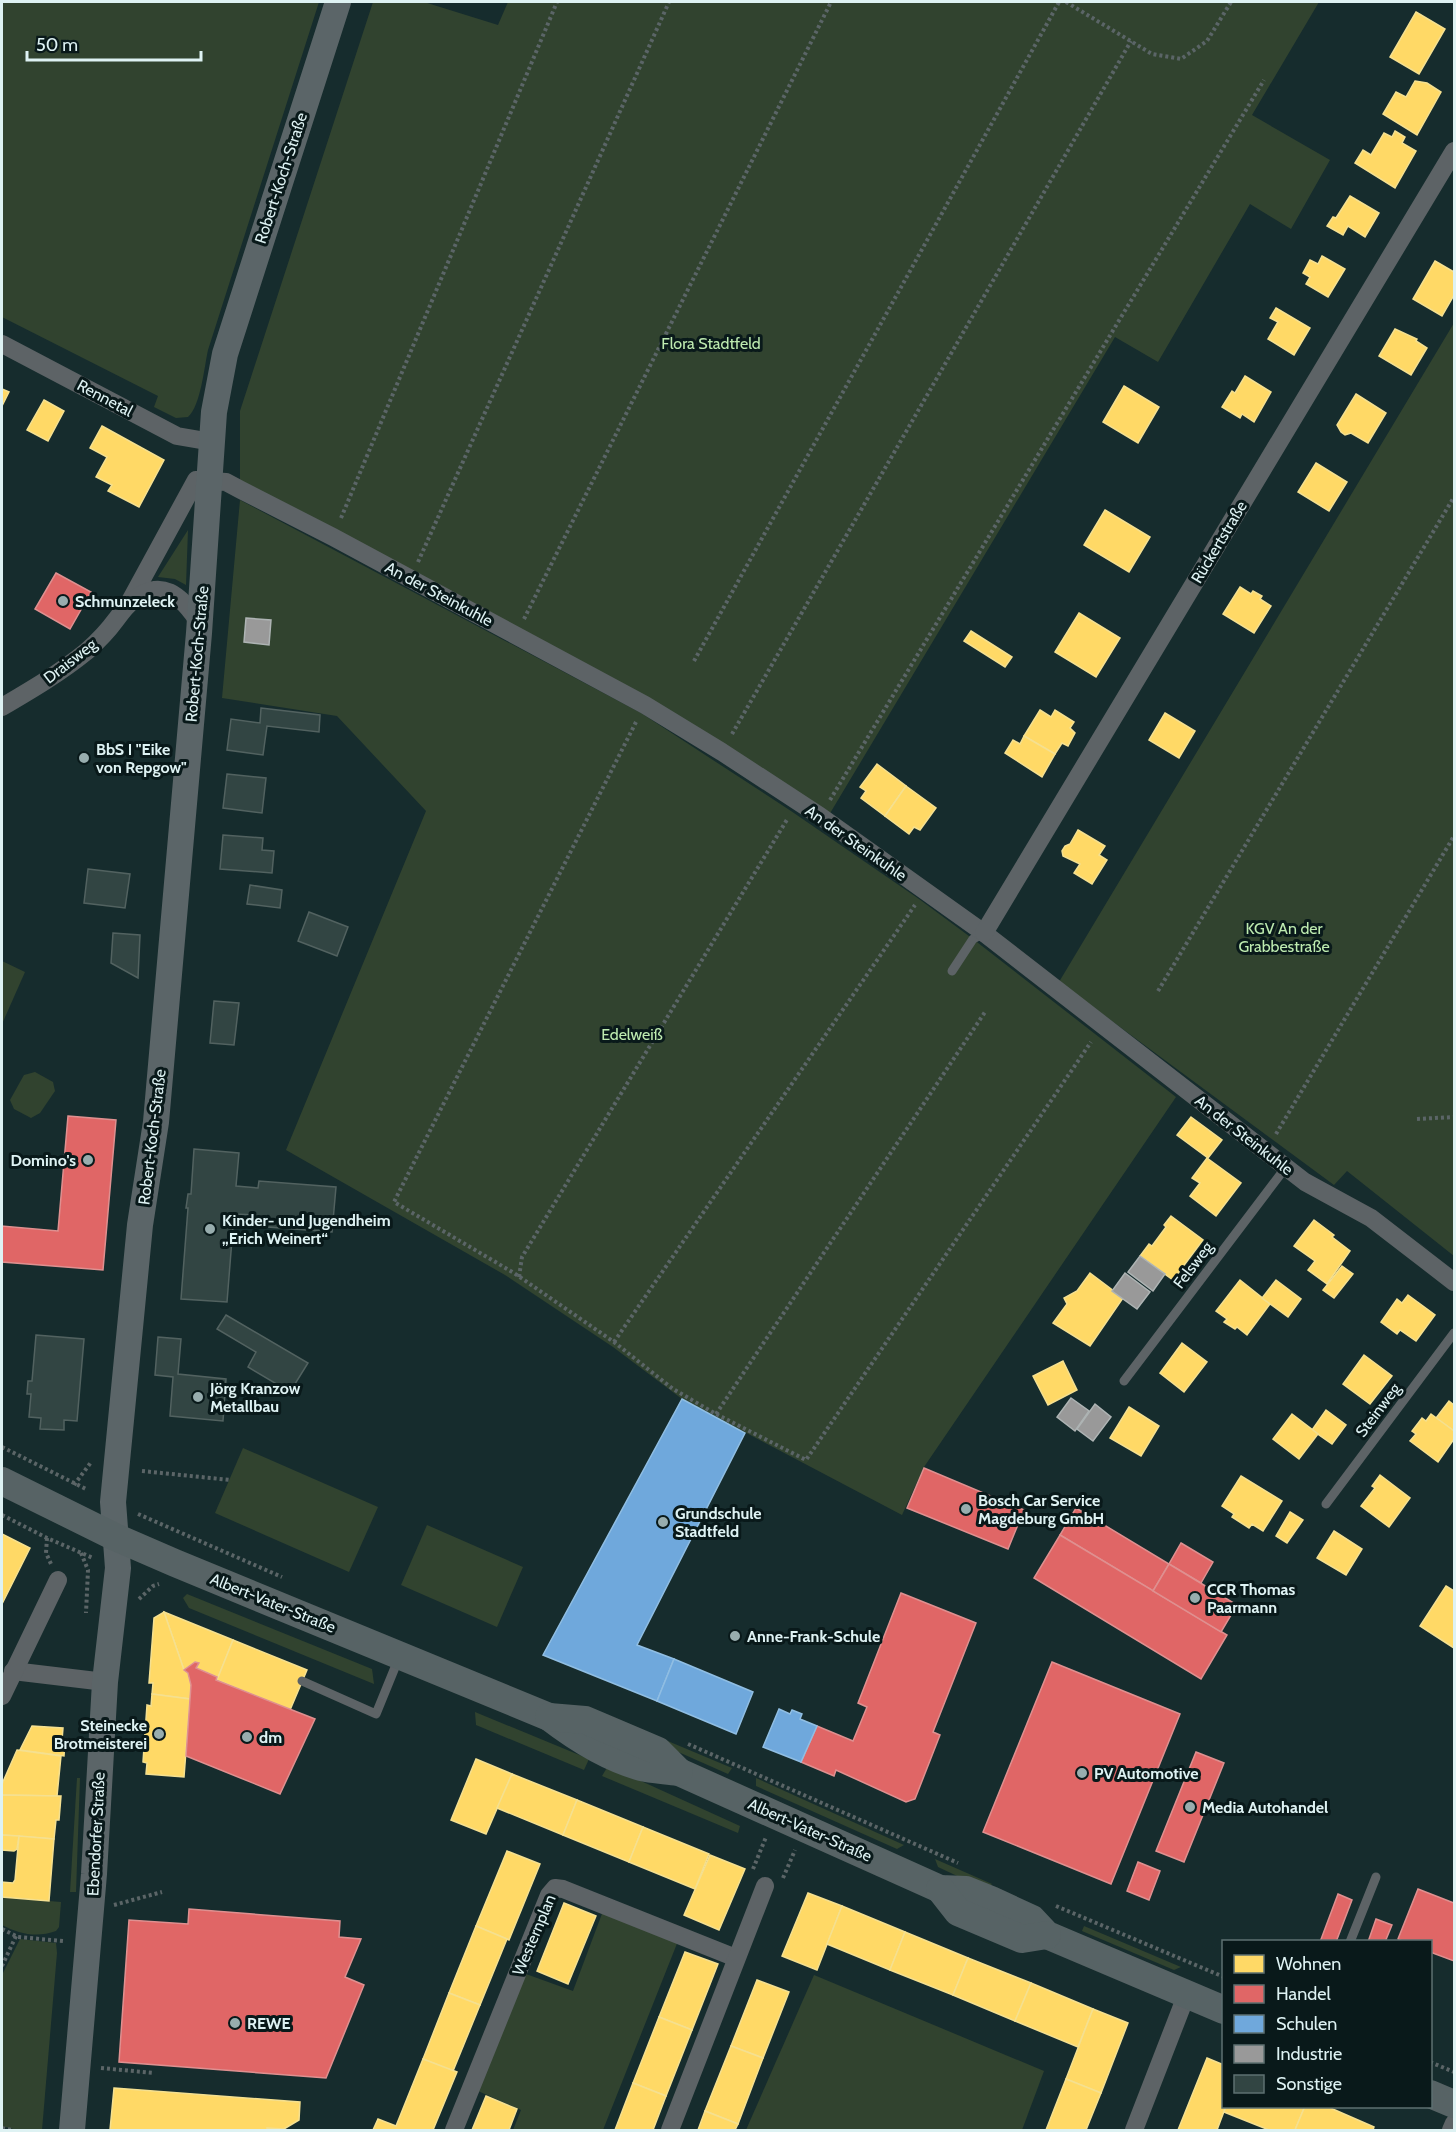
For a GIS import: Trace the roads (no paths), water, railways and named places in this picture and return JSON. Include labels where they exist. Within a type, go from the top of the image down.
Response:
[{"type":"main road","name":"Albert-Vater-Straße","points":[[2,1481],[115,1537],[549,1717],[585,1720],[658,1751],[679,1772],[940,1889],[958,1912],[1022,1939],[1047,1935],[1186,1996],[1222,2009]]},
{"type":"main road","points":[[1432,2094],[1455,2104]]},
{"type":"street","name":"Robert-Koch-Straße","points":[[115,1537],[113,1502],[140,1225],[156,1122],[200,624],[217,388],[225,354],[338,2]]},
{"type":"street","name":"Rückertstraße","points":[[984,933],[1455,151]]},
{"type":"street","name":"Rennetal","points":[[2,344],[177,436],[212,442]]},
{"type":"street","name":"Draisweg","points":[[2,707],[50,679],[103,636],[129,603],[196,480],[210,480]]},
{"type":"street","name":"An der Steinkuhle","points":[[210,480],[226,482],[333,537],[664,715],[722,752],[820,816],[984,933],[1305,1182],[1371,1218],[1455,1282]]},
{"type":"street","name":"Draisweg","points":[[129,603],[150,592],[169,592],[182,598],[200,624]]},
{"type":"street","name":"Ebendorfer Straße","points":[[72,2130],[94,1874],[105,1682],[118,1568],[115,1537]]},
{"type":"street","points":[[2,1696],[58,1580]]},
{"type":"street","points":[[13,1671],[105,1682]]},
{"type":"street","points":[[670,2130],[765,1886]]},
{"type":"street","name":"Westernplan","points":[[454,2130],[549,1895],[555,1888],[563,1889],[736,1958]]},
{"type":"street","points":[[1134,2130],[1186,1996]]},
{"type":"street","points":[[1452,2130],[1455,2123]]},
{"type":"lane","points":[[952,971],[973,939],[984,933]]},
{"type":"lane","name":"Felsweg","points":[[1124,1381],[1286,1167]]},
{"type":"lane","name":"Steinweg","points":[[1326,1504],[1455,1334]]},
{"type":"lane","points":[[302,1681],[376,1714],[400,1655]]},
{"type":"lane","points":[[1350,1940],[1376,1877]]},
{"type":"place","name":"Schmunzeleck","points":[[63,601]]},
{"type":"place","name":"BbS I \"Eike von Repgow\"","points":[[84,758]]},
{"type":"place","name":"Domino's","points":[[88,1160]]},
{"type":"place","name":"Kinder- und Jugendheim „Erich Weinert“","points":[[210,1229]]},
{"type":"place","name":"Jörg Kranzow Metallbau","points":[[198,1397]]},
{"type":"place","name":"Bosch Car Service Magdeburg GmbH","points":[[966,1509]]},
{"type":"place","name":"Grundschule Stadtfeld","points":[[663,1522]]},
{"type":"place","name":"CCR Thomas Paarmann","points":[[1195,1598]]},
{"type":"place","name":"Anne-Frank-Schule","points":[[735,1636]]},
{"type":"place","name":"Steinecke Brotmeisterei","points":[[159,1734]]},
{"type":"place","name":"dm","points":[[247,1737]]},
{"type":"place","name":"PV Automotive","points":[[1082,1773]]},
{"type":"place","name":"Media Autohandel","points":[[1190,1807]]},
{"type":"place","name":"REWE","points":[[235,2023]]},
{"type":"park label","name":"Flora Stadtfeld","points":[[711,343]]},
{"type":"park label","name":"KGV An der Grabbestraße","points":[[1284,937]]},
{"type":"park label","name":"Edelweiß","points":[[632,1034]]}]
